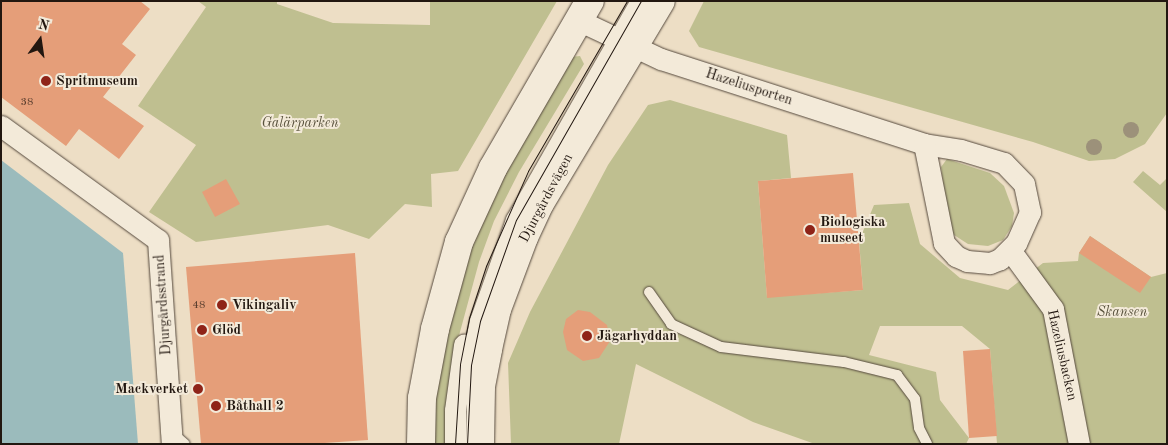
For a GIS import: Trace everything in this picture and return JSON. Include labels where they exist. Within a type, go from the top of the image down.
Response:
[{"type":"street","name":"Djurgårdsvägen","points":[[467,444],[471,365],[480,321],[497,270],[516,220],[539,176],[621,41],[626,1]]},
{"type":"street","name":"Djurgårdsvägen","points":[[480,444],[481,386],[488,349],[513,263],[540,203],[641,1]]},
{"type":"street","name":"Djurgårdsvägen","points":[[455,444],[460,364],[470,318],[486,266],[528,171],[621,41],[661,1]]},
{"type":"street","name":"Hazeliusporten","points":[[584,10],[621,41],[924,144],[961,150],[1004,163],[1017,174],[1028,193],[1030,212],[1010,250]]},
{"type":"street","points":[[421,444],[422,398],[435,329],[459,242],[493,168],[584,10]]},
{"type":"street","name":"Djurgårdsstrand","points":[[1,126],[158,240],[176,440]]},
{"type":"street","points":[[924,144],[942,237],[952,253],[967,261],[990,263],[1010,250]]},
{"type":"street","name":"Hazeliusbacken","points":[[1010,250],[1054,309],[1079,444]]},
{"type":"lane","points":[[649,292],[671,324],[721,347],[844,362],[898,375],[914,399],[920,428],[927,444]]},
{"type":"green space","name":"Galärparken","points":[[198,1],[277,1],[277,4],[333,23],[430,25],[430,1],[557,1],[458,171],[431,174],[432,207],[405,204],[369,239],[328,225],[196,242],[149,212],[196,145],[138,106],[206,7]]},
{"type":"green space","points":[[704,1],[1167,1],[1167,113],[1145,144],[1115,159],[1089,161],[1033,142],[699,47],[689,31]]},
{"type":"green space","points":[[580,56],[584,64],[519,172],[494,221],[479,262],[457,343],[447,444],[433,444],[437,385],[447,316],[483,213],[571,57]]},
{"type":"green space","name":"Skansen","points":[[670,100],[787,135],[791,178],[758,181],[767,297],[863,290],[859,241],[874,205],[909,203],[920,244],[960,278],[1008,290],[1043,263],[1078,261],[1079,253],[1090,236],[1151,277],[1167,273],[1167,444],[997,444],[990,349],[962,326],[880,326],[869,355],[936,372],[940,400],[969,438],[966,444],[815,444],[753,422],[636,364],[619,444],[511,444],[508,363],[530,312],[608,165],[648,105]]},
{"type":"green space","points":[[947,159],[990,173],[1004,186],[1014,213],[1012,226],[1003,240],[988,246],[968,244],[954,235],[948,223],[941,167]]},
{"type":"green space","points":[[1143,171],[1160,185],[1167,178],[1167,212],[1133,182]]},
{"type":"water","points":[[1,160],[123,253],[138,444],[1,444]]},
{"type":"building","points":[[1,1],[140,1],[150,9],[122,44],[136,55],[103,97],[144,126],[119,159],[79,129],[66,146],[1,97]]},
{"type":"building","name":"Biologiska museet","points":[[853,173],[863,290],[767,298],[758,181]]},
{"type":"building","points":[[226,179],[240,204],[215,217],[202,192]]},
{"type":"building","points":[[1090,236],[1151,277],[1140,293],[1079,253]]},
{"type":"building","points":[[355,253],[368,440],[310,444],[201,444],[186,267]]},
{"type":"building","name":"Jägarhyddan","points":[[578,310],[590,312],[607,325],[610,341],[599,358],[583,361],[567,350],[563,332],[566,319]]},
{"type":"building","points":[[990,349],[997,436],[969,438],[963,351]]},
{"type":"tram line","points":[[455,444],[460,364],[469,318],[486,266],[528,171],[627,1]]},
{"type":"tram line","points":[[467,444],[471,365],[480,321],[516,220],[641,1]]},
{"type":"place","name":"Spritmuseum","points":[[46,81]]},
{"type":"place","name":"Biologiska museet","points":[[810,230]]},
{"type":"place","name":"Vikingaliv","points":[[222,305]]},
{"type":"place","name":"Glöd","points":[[202,330]]},
{"type":"place","name":"Jägarhyddan","points":[[587,336]]},
{"type":"place","name":"Mackverket","points":[[198,389]]},
{"type":"place","name":"Båthall 2","points":[[216,406]]}]
